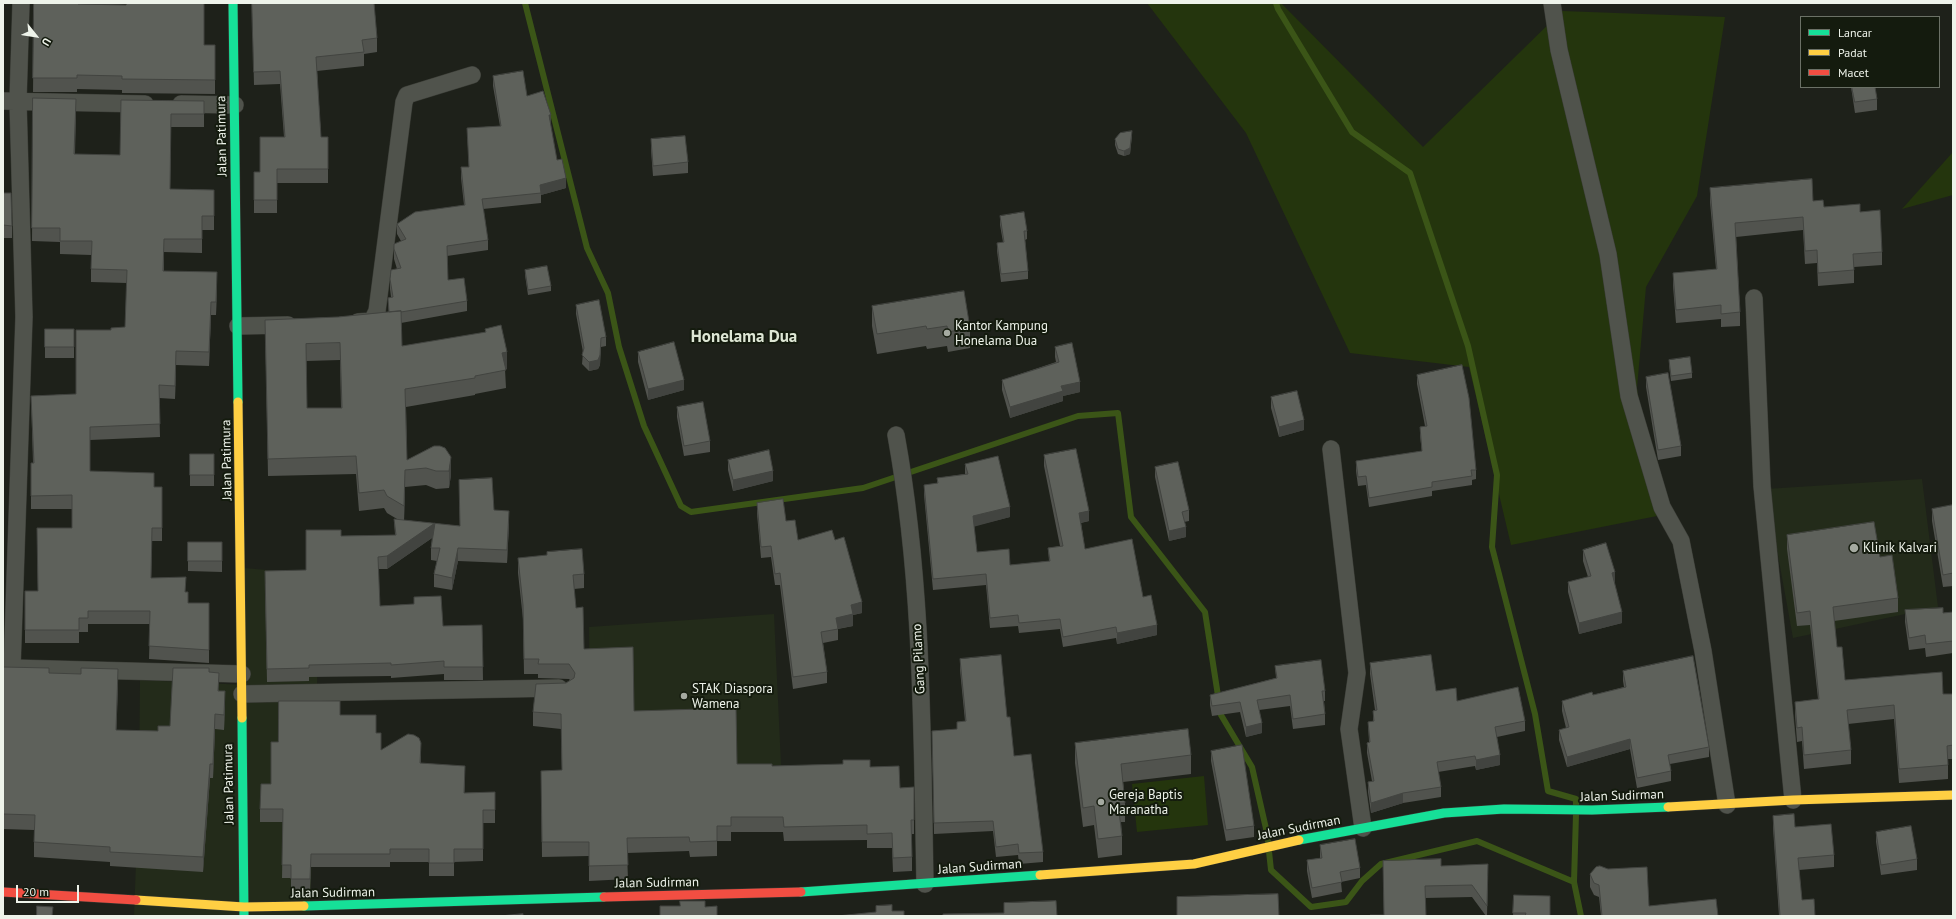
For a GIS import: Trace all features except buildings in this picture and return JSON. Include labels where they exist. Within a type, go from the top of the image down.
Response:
[{"type":"street","points":[[21,3],[11,101],[24,317],[12,668],[242,674]]},
{"type":"street","name":"Jalan Patimura","points":[[233,3],[244,911]]},
{"type":"street","points":[[1552,3],[1559,50],[1608,254],[1629,396],[1662,507],[1681,541],[1703,651],[1727,805]]},
{"type":"street","points":[[341,323],[372,321],[378,311],[404,102],[407,95],[472,75]]},
{"type":"street","points":[[11,101],[235,105]]},
{"type":"street","points":[[1754,298],[1762,486],[1793,800]]},
{"type":"street","points":[[238,326],[303,325]]},
{"type":"street","name":"Gang Pilamo","points":[[896,435],[903,475],[921,663],[925,884]]},
{"type":"street","points":[[1330,449],[1357,673],[1349,729],[1363,828]]},
{"type":"street","points":[[242,694],[565,688]]},
{"type":"street","name":"Jalan Sudirman","points":[[3,892],[244,911],[654,895],[781,893],[1194,864],[1275,845],[1444,813],[1504,809],[1563,811],[1592,810],[1727,805],[1793,800],[1953,795]]},
{"type":"shaded area","name":"Klinik Kalvari","points":[[1922,479],[1938,607],[1793,638],[1766,489]]},
{"type":"shaded area","points":[[244,568],[313,574],[320,585],[310,916],[134,916],[139,781],[140,680],[246,685]]},
{"type":"shaded area","name":"STAK Diaspora Wamena","points":[[774,614],[781,765],[591,772],[589,627]]},
{"type":"green space","points":[[1147,3],[1281,3],[1423,147],[1562,11],[1725,17],[1697,196],[1646,287],[1637,388],[1657,516],[1511,545],[1469,367],[1350,353],[1246,133]]},
{"type":"green space","points":[[1953,152],[1953,195],[1902,209]]},
{"type":"green space","points":[[1204,776],[1208,825],[1137,832],[1132,784]]},
{"type":"waterway","points":[[525,3],[587,248],[608,293],[619,347],[644,426],[681,506],[691,512],[863,488],[1078,416],[1118,413],[1131,517],[1205,612],[1221,715],[1252,767],[1267,833],[1271,870],[1311,907],[1346,902],[1362,881],[1381,864],[1477,841],[1574,882],[1581,916]]},
{"type":"waterway","points":[[1276,3],[1278,9],[1352,132],[1410,173],[1468,346],[1497,475],[1492,547],[1535,714],[1548,791],[1576,799],[1576,805]]},
{"type":"waterway","points":[[1574,882],[1576,814]]},
{"type":"traffic: fast","points":[[233,3],[238,402]]},
{"type":"traffic: fast","points":[[242,718],[244,916]]},
{"type":"traffic: fast","points":[[1299,840],[1444,813],[1504,809],[1592,810],[1668,807]]},
{"type":"traffic: fast","points":[[801,892],[1040,875]]},
{"type":"traffic: fast","points":[[304,906],[604,897]]},
{"type":"traffic: slow","points":[[238,402],[242,718]]},
{"type":"traffic: slow","points":[[1668,807],[1793,800],[1953,795]]},
{"type":"traffic: slow","points":[[1040,875],[1194,864],[1299,840]]},
{"type":"traffic: slow","points":[[136,900],[244,907],[304,906]]},
{"type":"traffic: jam","points":[[3,892],[136,900]]},
{"type":"traffic: jam","points":[[604,897],[801,892]]},
{"type":"place","name":"Kantor Kampung Honelama Dua","points":[[947,333]]},
{"type":"place","name":"Klinik Kalvari","points":[[1854,548]]},
{"type":"place","name":"STAK Diaspora Wamena","points":[[684,696]]},
{"type":"place","name":"Gereja Baptis Maranatha","points":[[1101,802]]},
{"type":"district","name":"Honelama Dua","points":[[744,337]]}]
